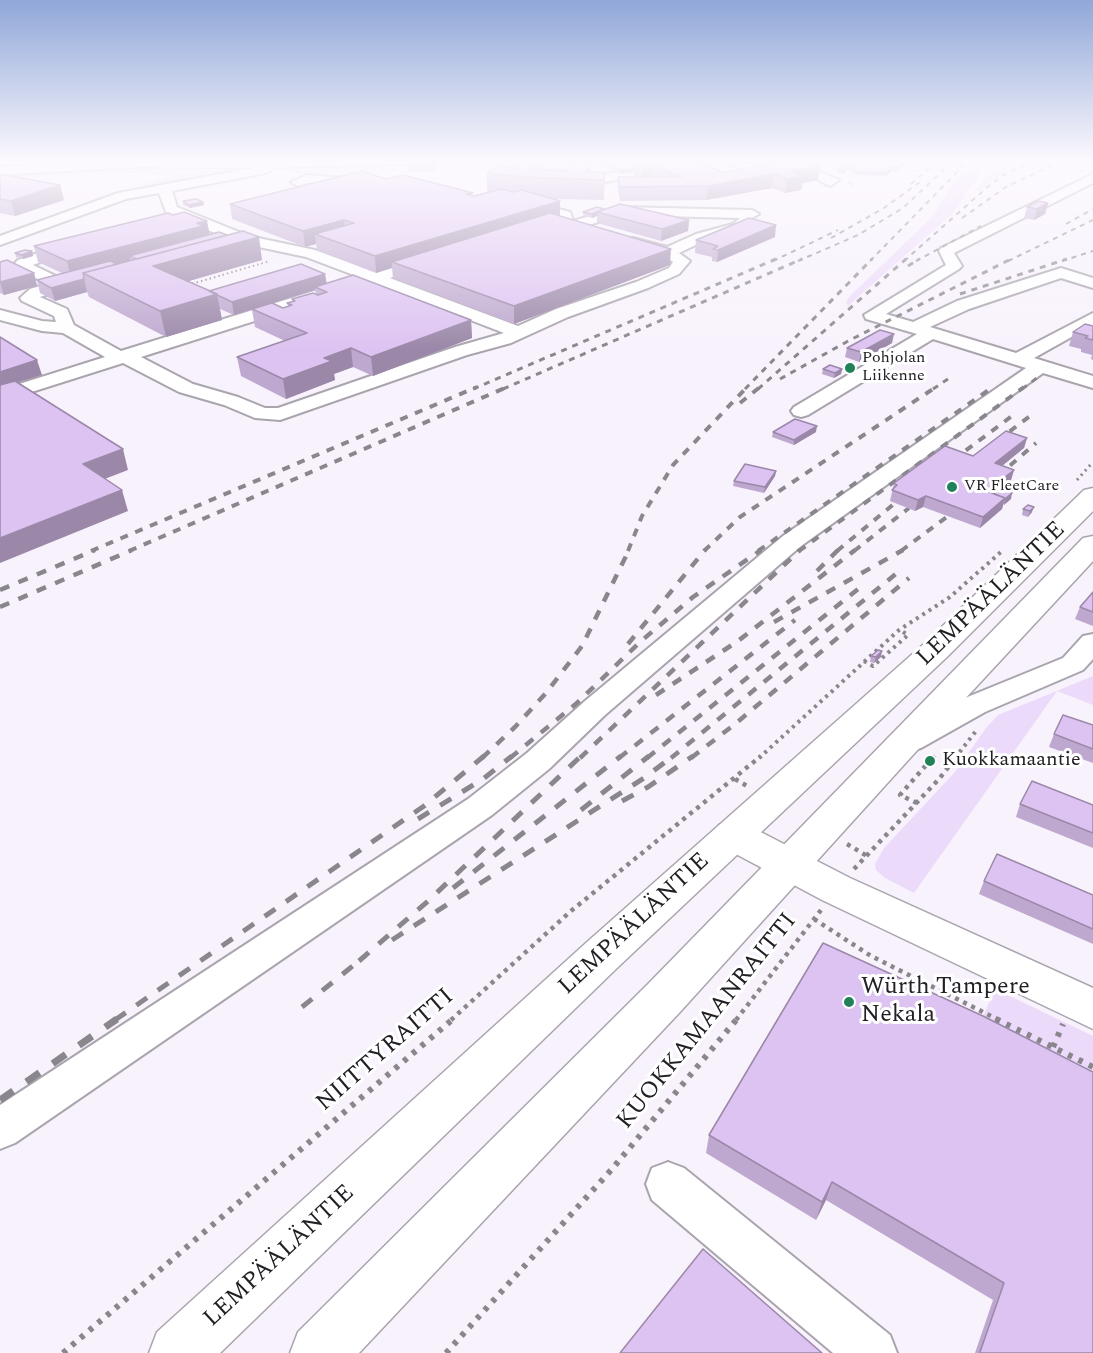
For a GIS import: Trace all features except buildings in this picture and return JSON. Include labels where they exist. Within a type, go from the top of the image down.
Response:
[{"type":"main road","name":"LEMPÄÄLÄNTIE","points":[[178,1353],[602,955],[966,622],[1083,491]]},
{"type":"main road","name":"LEMPÄÄLÄNTIE","points":[[319,1353],[664,998],[1093,544]]},
{"type":"main road","points":[[733,835],[789,865],[825,904],[1078,1016]]},
{"type":"street","points":[[0,241],[48,223]]},
{"type":"street","points":[[195,223],[275,261]]},
{"type":"street","points":[[564,225],[571,223]]},
{"type":"street","points":[[666,223],[689,231],[738,227],[742,223]]},
{"type":"street","points":[[1002,223],[946,251],[954,266],[872,315],[1093,382]]},
{"type":"street","points":[[564,225],[598,232]]},
{"type":"street","points":[[668,252],[689,231]]},
{"type":"street","points":[[0,315],[42,326],[67,328],[186,388],[231,400],[262,414],[280,414],[461,351],[505,339],[517,332],[674,271],[682,261],[668,252],[619,238]]},
{"type":"street","points":[[60,284],[24,266],[23,262],[92,240]]},
{"type":"street","points":[[216,242],[310,253],[517,332]]},
{"type":"street","points":[[0,396],[446,255]]},
{"type":"street","points":[[801,411],[963,305],[1061,273],[1093,283]]},
{"type":"street","points":[[67,328],[62,313],[28,298],[36,291],[97,274]]},
{"type":"street","points":[[323,281],[343,289]]},
{"type":"street","points":[[48,306],[69,300]]},
{"type":"street","points":[[0,1129],[480,807],[538,761],[594,708],[792,541],[1022,362],[1093,318]]},
{"type":"street","points":[[1073,329],[1093,335]]},
{"type":"street","points":[[898,748],[975,705],[1073,664],[1093,642]]},
{"type":"street","points":[[668,1184],[872,1353]]},
{"type":"path","points":[[182,286],[275,261],[296,253],[310,253]]},
{"type":"path","points":[[1083,491],[1093,462]]},
{"type":"path","name":"NIITTYRAITTI","points":[[63,1353],[439,1030],[571,911],[735,779],[826,699],[899,630],[950,597],[1009,545]]},
{"type":"path","points":[[864,661],[873,666],[908,635],[899,630]]},
{"type":"path","name":"KUOKKAMAANRAITTI","points":[[446,1353],[612,1169],[721,1040],[825,904],[939,779],[980,727]]},
{"type":"path","points":[[917,803],[900,795],[941,748]]},
{"type":"path","points":[[825,904],[831,928],[872,956],[1093,1067]]},
{"type":"path","points":[[1053,1047],[1078,1016]]},
{"type":"shaded area","points":[[926,223],[942,223],[848,306],[846,302]]},
{"type":"shaded area","points":[[1093,676],[1093,705],[1057,691],[914,893],[885,878],[876,870],[875,864],[884,848],[955,772],[998,715]]},
{"type":"shaded area","points":[[995,989],[1093,1036],[1093,1095],[975,1035]]},
{"type":"railway","points":[[831,238],[857,223]]},
{"type":"railway","points":[[798,261],[858,235],[878,223]]},
{"type":"railway","points":[[870,261],[907,223]]},
{"type":"railway","points":[[904,261],[947,223]]},
{"type":"railway","points":[[1008,261],[1086,223]]},
{"type":"railway","points":[[916,261],[981,226]]},
{"type":"railway","points":[[773,261],[838,230]]},
{"type":"railway","points":[[1062,261],[1093,251]]},
{"type":"railway","points":[[473,389],[776,259]]},
{"type":"railway","points":[[503,389],[802,259]]},
{"type":"railway","points":[[745,389],[872,259]]},
{"type":"railway","points":[[758,389],[906,259]]},
{"type":"railway","points":[[908,266],[919,259]]},
{"type":"railway","points":[[780,379],[850,340],[1011,259]]},
{"type":"railway","points":[[960,294],[1067,259]]},
{"type":"railway","points":[[1022,389],[1041,375]]},
{"type":"railway","points":[[936,387],[951,377]]},
{"type":"railway","points":[[91,551],[477,387]]},
{"type":"railway","points":[[129,551],[507,387]]},
{"type":"railway","points":[[628,551],[642,516],[673,465],[747,387]]},
{"type":"railway","points":[[740,403],[760,387]]},
{"type":"railway","points":[[705,550],[740,517],[936,387]]},
{"type":"railway","points":[[799,551],[1024,387]]},
{"type":"railway","points":[[758,551],[990,389]]},
{"type":"railway","points":[[953,460],[1016,413]]},
{"type":"railway","points":[[997,441],[1034,413]]},
{"type":"railway","points":[[998,476],[1036,443]]},
{"type":"railway","points":[[837,551],[895,503]]},
{"type":"railway","points":[[854,551],[909,508]]},
{"type":"railway","points":[[901,551],[948,516]]},
{"type":"railway","points":[[0,590],[95,550]]},
{"type":"railway","points":[[0,607],[132,550]]},
{"type":"railway","points":[[482,758],[546,693],[582,646],[629,550]]},
{"type":"railway","points":[[628,644],[705,550]]},
{"type":"railway","points":[[510,758],[577,703],[640,642],[693,597],[761,550]]},
{"type":"railway","points":[[580,758],[800,550]]},
{"type":"railway","points":[[656,695],[738,641],[855,550]]},
{"type":"railway","points":[[774,622],[903,550]]},
{"type":"railway","points":[[817,571],[837,551]]},
{"type":"railway","points":[[671,758],[897,573]]},
{"type":"railway","points":[[691,758],[909,578]]},
{"type":"railway","points":[[647,758],[862,586]]},
{"type":"railway","points":[[619,758],[795,620]]},
{"type":"railway","points":[[115,1020],[424,806],[484,756]]},
{"type":"railway","points":[[418,819],[483,779],[512,756]]},
{"type":"railway","points":[[361,959],[428,901],[581,756]]},
{"type":"railway","points":[[453,888],[621,756]]},
{"type":"railway","points":[[581,810],[649,756]]},
{"type":"railway","points":[[392,940],[644,778],[673,756]]},
{"type":"railway","points":[[622,801],[648,787],[693,756]]},
{"type":"railway","points":[[361,959],[365,956]]},
{"type":"railway","points":[[302,1007],[361,959]]},
{"type":"railway","points":[[0,1100],[117,1019]]},
{"type":"place","name":"Pohjolan Liikenne","points":[[850,368]]},
{"type":"place","name":"VR FleetCare","points":[[952,487]]},
{"type":"place","name":"Kuokkamaantie","points":[[930,761]]},
{"type":"place","name":"Würth Tampere Nekala","points":[[849,1002]]}]
